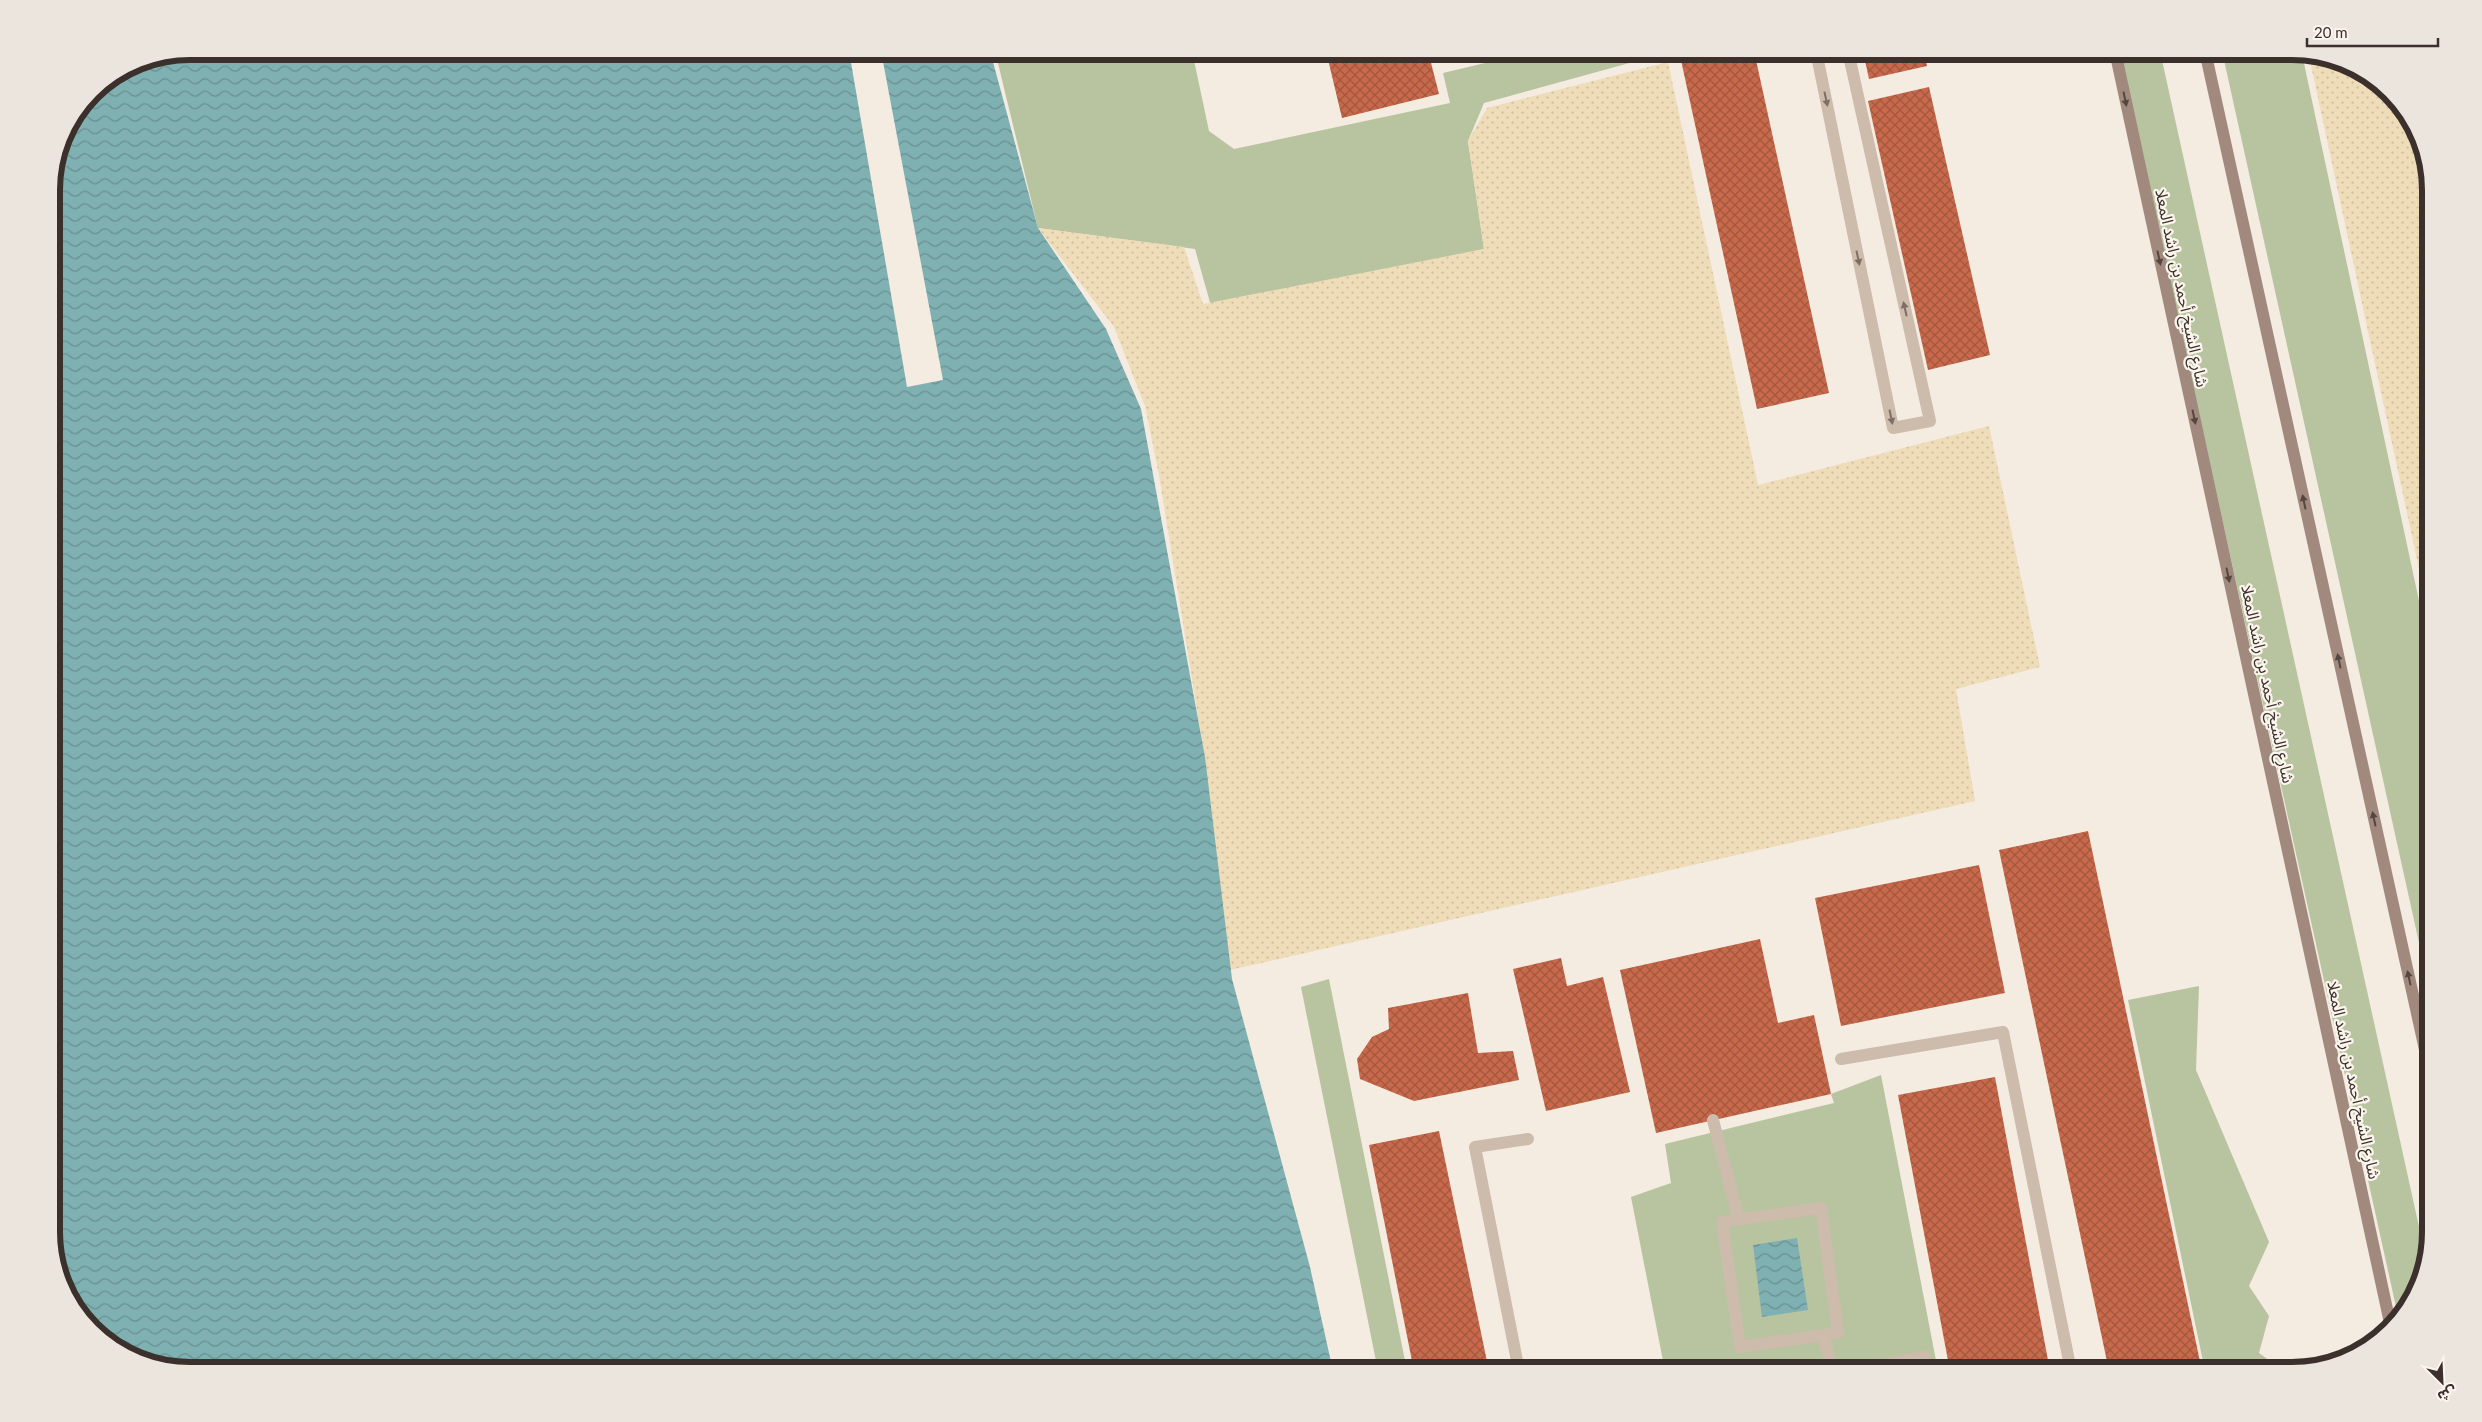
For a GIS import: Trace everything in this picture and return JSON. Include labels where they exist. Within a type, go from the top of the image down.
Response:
[{"type":"main road","name":"شارع الشيخ أحمد بن راشد المعلا","points":[[2116,60],[2389,1318]]},
{"type":"main road","points":[[2207,60],[2422,1036]]},
{"type":"street","points":[[1818,60],[1893,428],[1930,421],[1850,60]]},
{"type":"street","points":[[1841,1059],[2003,1032],[2069,1362]]},
{"type":"street","points":[[1713,1120],[1739,1220]]},
{"type":"street","points":[[1517,1362],[1475,1147],[1528,1139]]},
{"type":"street","points":[[1821,1208],[1838,1333],[1823,1335],[1740,1347],[1722,1222],[1821,1208]]},
{"type":"street","points":[[1823,1335],[1830,1362]]},
{"type":"street","points":[[1898,1362],[1924,1357]]},
{"type":"green space","points":[[997,60],[1194,60],[1209,131],[1234,149],[1450,103],[1443,73],[1498,60],[1640,60],[1484,103],[1468,141],[1484,249],[1211,306],[1195,249],[1038,228]]},
{"type":"green space","points":[[2121,60],[2162,60],[2422,1239],[2418,1265],[2412,1282],[2396,1309]]},
{"type":"green space","points":[[2224,60],[2303,61],[2422,615],[2422,956]]},
{"type":"green space","points":[[1329,979],[1405,1362],[1376,1362],[1301,987]]},
{"type":"green space","points":[[2199,986],[2196,1070],[2269,1242],[2249,1286],[2269,1316],[2259,1353],[2272,1362],[2203,1362],[2128,1000]]},
{"type":"green space","points":[[1881,1075],[1936,1362],[1663,1362],[1631,1197],[1671,1183],[1665,1144],[1834,1103],[1831,1094]]},
{"type":"sand","points":[[2310,61],[2325,64],[2357,77],[2384,98],[2405,125],[2415,148],[2419,165],[2422,182],[2422,583]]},
{"type":"sand","points":[[1668,62],[1758,485],[1989,426],[2040,667],[1956,689],[1975,801],[1230,970],[1203,747],[1159,475],[1145,406],[1114,327],[1038,228],[1184,247],[1203,304],[1484,249],[1468,141],[1487,108]]},
{"type":"water","points":[[182,60],[851,60],[907,387],[943,380],[883,60],[992,60],[1038,228],[1106,329],[1141,409],[1205,757],[1232,979],[1310,1267],[1331,1362],[190,1362],[157,1358],[140,1352],[125,1345],[98,1324],[77,1297],[70,1282],[64,1265],[60,1240],[60,182],[64,157],[70,140],[77,125],[92,104],[104,92],[125,77],[148,67]]},
{"type":"water","points":[[1797,1238],[1808,1310],[1762,1317],[1753,1245]]},
{"type":"building","points":[[1328,60],[1430,60],[1439,94],[1342,118]]},
{"type":"building","points":[[1681,60],[1756,60],[1829,393],[1757,409]]},
{"type":"building","points":[[1865,60],[1926,60],[1927,66],[1869,79]]},
{"type":"building","points":[[1929,87],[1990,355],[1928,370],[1868,101]]},
{"type":"building","points":[[2088,831],[2200,1362],[2107,1362],[1999,850]]},
{"type":"building","points":[[1979,865],[2005,993],[1841,1026],[1815,898]]},
{"type":"building","points":[[1760,939],[1778,1023],[1814,1015],[1831,1094],[1656,1133],[1620,970]]},
{"type":"building","points":[[1561,958],[1567,986],[1603,977],[1630,1092],[1546,1111],[1513,969]]},
{"type":"building","points":[[1468,993],[1478,1053],[1513,1051],[1519,1080],[1414,1101],[1360,1079],[1357,1059],[1372,1037],[1389,1029],[1388,1008]]},
{"type":"building","points":[[1995,1077],[2048,1362],[1948,1362],[1898,1095]]},
{"type":"building","points":[[1439,1131],[1487,1362],[1412,1362],[1369,1145]]}]
